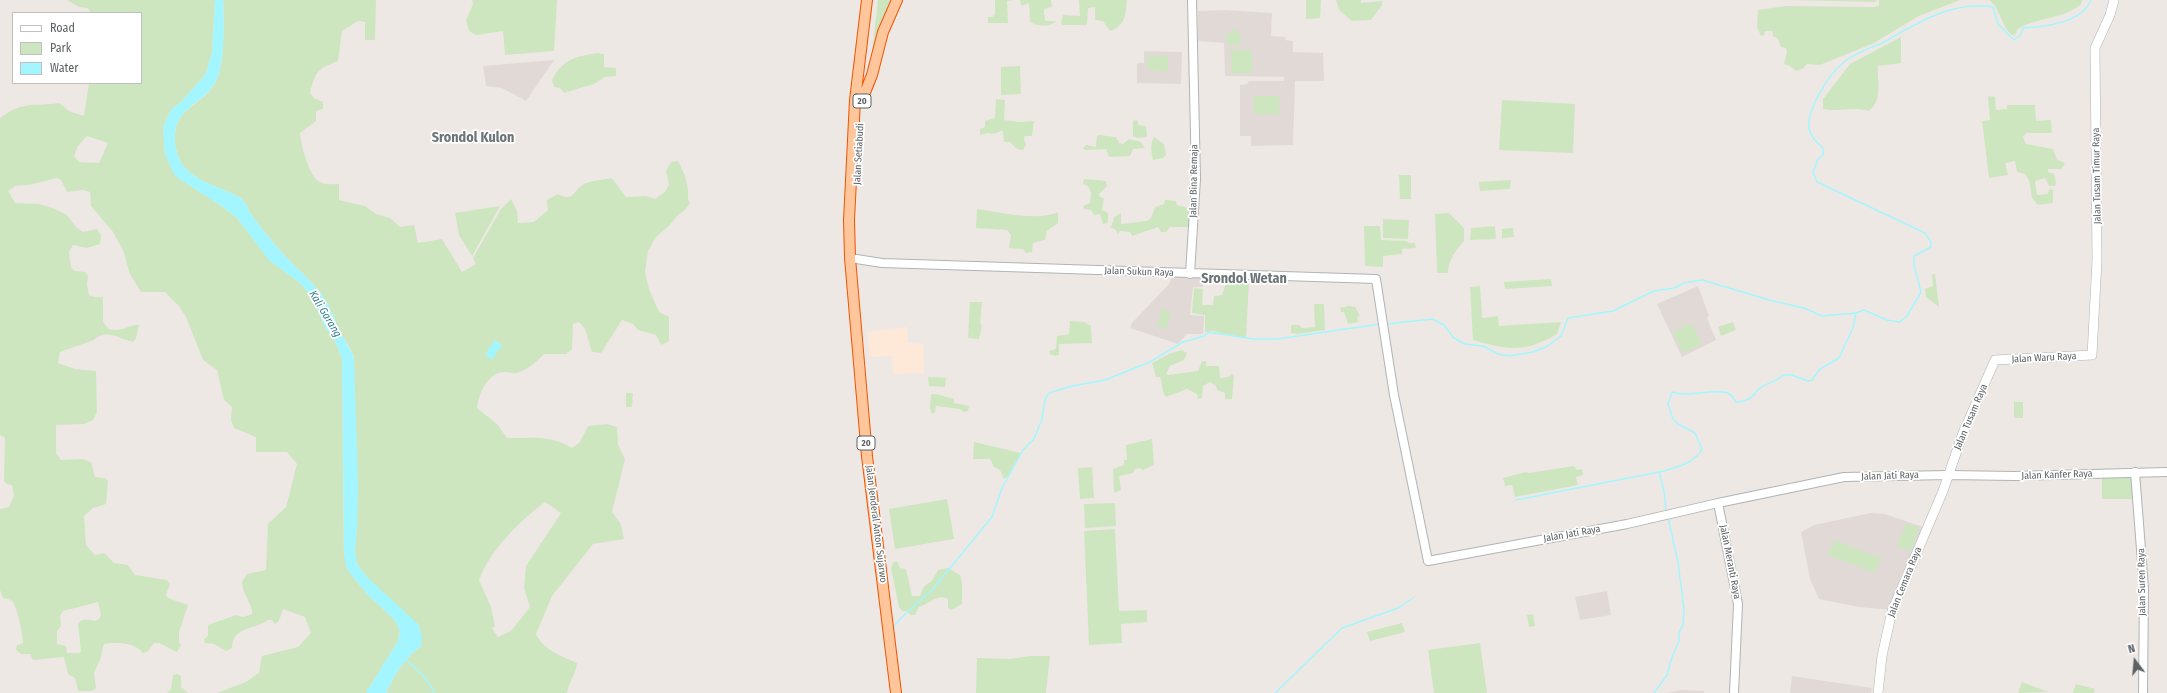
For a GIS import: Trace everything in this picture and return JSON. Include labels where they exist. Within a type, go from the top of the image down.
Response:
[{"type":"highway","points":[[862,100],[872,75],[883,32],[897,0]]},
{"type":"highway","name":"Jalan Setiabudi","points":[[854,259],[862,100],[870,1]]},
{"type":"highway","name":"Jalan Setiabudi","points":[[854,259],[849,220],[855,100],[870,1]]},
{"type":"highway","name":"Jalan Jenderal Anton Sujarwo","points":[[854,259],[869,438],[891,626],[896,693]]},
{"type":"highway","name":"Jalan Jenderal Anton Sujarwo","points":[[891,626],[902,693]]},
{"type":"main road","name":"Jalan Tusam Timur Raya","points":[[2092,355],[2097,260],[2094,48],[2110,15],[2114,0]]},
{"type":"main road","name":"Jalan Waru Raya","points":[[1995,360],[2092,355]]},
{"type":"main road","name":"Jalan Tusam Raya","points":[[1948,475],[1963,433],[1995,360]]},
{"type":"main road","name":"Jalan Cemara Raya","points":[[1878,693],[1882,656],[1892,611],[1943,491],[1948,475]]},
{"type":"street","name":"Jalan Bina Remaja","points":[[1190,274],[1196,179],[1192,0]]},
{"type":"street","name":"Jalan Sukun Raya","points":[[854,259],[882,263],[1335,279],[1375,278],[1378,282],[1384,330]]},
{"type":"street","name":"Jalan Jati Raya","points":[[1384,330],[1394,395],[1428,561],[1627,524],[1718,502],[1844,477],[1948,475]]},
{"type":"street","name":"Jalan Suren Raya","points":[[2135,472],[2144,588],[2143,693]]},
{"type":"street","name":"Jalan Kanfer Raya","points":[[1948,475],[2016,476],[2167,472]]},
{"type":"street","name":"Jalan Meranti Raya","points":[[1718,502],[1738,604],[1734,693]]},
{"type":"shaded area","points":[[1225,10],[1272,13],[1271,36],[1286,37],[1285,40],[1293,41],[1293,52],[1323,53],[1324,81],[1295,81],[1293,145],[1251,146],[1251,136],[1240,136],[1240,85],[1247,84],[1249,81],[1284,81],[1284,77],[1225,76],[1224,43],[1198,41],[1198,11]]},
{"type":"shaded area","points":[[1144,51],[1182,52],[1181,84],[1137,83],[1137,63],[1144,63]]},
{"type":"shaded area","points":[[554,60],[526,101],[502,88],[486,86],[483,66]]},
{"type":"shaded area","points":[[1173,275],[1203,277],[1203,287],[1193,287],[1190,315],[1204,316],[1203,334],[1187,334],[1178,344],[1130,328],[1132,323],[1169,284]]},
{"type":"shaded area","points":[[1698,286],[1709,316],[1707,318],[1716,340],[1682,357],[1657,304]]},
{"type":"shaded area","points":[[907,327],[908,343],[923,344],[924,373],[894,374],[892,356],[870,357],[867,332]]},
{"type":"shaded area","points":[[1871,513],[1885,514],[1923,527],[1900,578],[1891,610],[1859,607],[1819,599],[1810,579],[1801,532],[1814,525]]},
{"type":"shaded area","points":[[1607,591],[1611,615],[1580,620],[1575,597]]},
{"type":"shaded area","points":[[1792,676],[1872,688],[1871,693],[1790,693]]},
{"type":"shaded area","points":[[1680,690],[1704,691],[1704,693],[1667,693]]},
{"type":"green space","points":[[67,0],[215,0],[212,52],[206,74],[183,100],[171,110],[163,127],[165,154],[176,176],[237,218],[270,260],[300,283],[312,297],[325,327],[335,341],[342,358],[344,554],[353,577],[367,594],[395,620],[400,630],[398,641],[366,693],[217,693],[246,682],[259,673],[262,656],[298,647],[311,633],[305,617],[283,609],[279,621],[275,624],[272,620],[268,620],[240,632],[233,641],[232,648],[226,651],[214,644],[205,643],[204,639],[208,636],[208,625],[236,615],[243,617],[252,614],[251,606],[242,586],[242,582],[247,574],[266,570],[268,524],[286,507],[297,464],[287,452],[256,452],[256,437],[234,428],[231,420],[232,407],[224,400],[217,370],[203,360],[186,317],[179,306],[165,292],[141,292],[130,274],[123,250],[113,232],[91,206],[90,192],[83,190],[67,192],[61,180],[57,178],[29,185],[15,186],[8,191],[15,203],[39,204],[53,208],[67,215],[76,227],[83,232],[97,229],[101,235],[100,244],[87,248],[73,245],[69,252],[71,268],[75,271],[85,272],[88,276],[87,285],[89,295],[94,297],[103,297],[103,321],[108,329],[118,330],[133,325],[139,325],[136,338],[133,342],[113,335],[103,335],[94,340],[60,352],[58,363],[75,369],[96,371],[97,412],[93,420],[84,424],[56,425],[56,453],[61,460],[82,459],[91,462],[95,477],[105,478],[108,481],[106,504],[93,508],[84,516],[86,545],[95,555],[104,553],[114,563],[128,565],[135,575],[167,580],[170,585],[166,594],[168,598],[188,605],[179,632],[179,642],[181,645],[177,652],[159,643],[154,643],[148,651],[143,653],[140,649],[130,645],[120,643],[104,644],[100,660],[94,673],[96,688],[92,691],[78,691],[75,678],[68,674],[64,657],[33,660],[30,654],[21,654],[16,650],[17,645],[23,643],[18,614],[12,601],[3,598],[0,590],[0,509],[9,507],[14,495],[12,485],[7,484],[4,481],[5,438],[0,435],[0,118],[23,106],[59,103],[69,111],[84,116],[89,84],[142,84],[142,12],[90,12],[88,8],[79,7]],"holes":[[[87,136],[108,143],[99,163],[79,162],[74,156],[78,146]],[[98,602],[101,615],[99,619],[95,621],[88,619],[79,622],[81,651],[79,653],[67,653],[66,646],[57,644],[57,631],[61,626],[60,616],[63,611]]]},
{"type":"green space","points":[[223,0],[376,0],[375,40],[365,40],[365,22],[358,21],[342,31],[338,61],[321,69],[314,80],[310,93],[314,98],[323,102],[323,109],[316,111],[316,121],[300,133],[306,160],[312,174],[320,182],[327,184],[339,184],[339,200],[365,206],[376,214],[390,218],[400,227],[414,225],[418,243],[442,239],[462,272],[476,264],[473,258],[501,209],[511,199],[517,211],[518,223],[534,222],[548,210],[547,200],[558,194],[568,197],[571,196],[580,187],[587,183],[612,178],[626,197],[646,196],[655,199],[664,193],[669,185],[666,171],[671,162],[678,161],[685,175],[688,189],[688,199],[690,203],[669,226],[656,237],[648,251],[645,272],[649,289],[659,312],[669,317],[669,341],[661,345],[656,335],[638,330],[633,324],[622,320],[601,353],[592,352],[585,329],[579,322],[573,324],[572,349],[566,354],[544,354],[523,371],[514,373],[498,373],[488,380],[479,397],[477,408],[498,425],[507,438],[549,439],[572,448],[580,442],[588,426],[607,424],[617,427],[618,445],[625,459],[612,512],[621,524],[624,539],[593,544],[552,596],[536,634],[539,640],[548,648],[577,663],[567,693],[386,693],[400,667],[421,646],[419,625],[377,589],[363,573],[355,556],[357,484],[353,354],[340,332],[329,306],[320,292],[278,248],[254,218],[245,202],[234,194],[205,182],[195,176],[187,170],[177,153],[175,138],[176,126],[187,111],[210,91],[219,74],[224,30]],"holes":[[[545,502],[561,513],[526,566],[524,588],[530,607],[511,631],[498,637],[492,628],[495,626],[491,607],[479,580],[484,569],[498,547],[516,527]]]},
{"type":"green space","points":[[472,0],[557,0],[554,51],[505,55],[503,31],[476,35],[469,31],[466,20],[473,4]]},
{"type":"green space","points":[[878,0],[892,0],[872,52]]},
{"type":"green space","points":[[995,0],[1013,0],[1007,1],[1008,23],[988,23],[988,17],[993,17],[995,14]]},
{"type":"green space","points":[[1020,0],[1051,0],[1052,7],[1044,9],[1045,21],[1056,21],[1047,25],[1032,23],[1030,21],[1029,3],[1021,6]]},
{"type":"green space","points":[[1079,0],[1127,0],[1124,19],[1119,26],[1110,31],[1103,21],[1095,20],[1095,7],[1088,8],[1087,25],[1063,25],[1061,23],[1063,15],[1080,16]]},
{"type":"green space","points":[[1306,0],[1321,0],[1320,18],[1306,19]]},
{"type":"green space","points":[[1336,0],[1361,0],[1361,3],[1382,1],[1382,5],[1371,20],[1352,21],[1339,10]]},
{"type":"green space","points":[[1788,0],[1876,0],[1875,2]]},
{"type":"green space","points":[[1879,0],[1960,0],[1919,16],[1874,43],[1819,65],[1807,64],[1802,69],[1796,71],[1790,66],[1784,64],[1787,52],[1786,48],[1781,47],[1778,39],[1773,36],[1772,31],[1765,31],[1764,35],[1761,36],[1757,27],[1758,10],[1786,6],[1873,7],[1879,6]]},
{"type":"green space","points":[[1989,0],[2082,0],[2081,4],[2066,13],[2032,22],[2017,30],[2016,34],[2012,35],[2005,27],[1996,8]]},
{"type":"green space","points":[[1234,28],[1241,35],[1240,44],[1230,46],[1225,38]]},
{"type":"green space","points":[[1901,37],[1901,63],[1878,66],[1878,96],[1873,107],[1869,111],[1858,109],[1823,109],[1823,99],[1850,64]]},
{"type":"green space","points":[[1231,50],[1252,50],[1252,73],[1231,73]]},
{"type":"green space","points":[[597,53],[604,54],[604,67],[616,68],[616,76],[605,77],[594,84],[564,93],[560,88],[554,87],[552,80],[560,67],[565,63],[582,56]]},
{"type":"green space","points":[[1147,55],[1168,56],[1168,71],[1147,70]]},
{"type":"green space","points":[[1020,66],[1021,94],[1001,95],[1001,67]]},
{"type":"green space","points":[[1254,96],[1279,96],[1280,114],[1254,114]]},
{"type":"green space","points":[[1988,96],[1995,97],[1996,110],[2007,109],[2007,105],[2035,105],[2036,121],[2051,120],[2052,133],[2026,133],[2023,137],[2026,144],[2053,149],[2057,160],[2065,164],[2061,169],[2048,169],[2048,172],[2054,174],[2056,183],[2055,186],[2049,186],[2045,178],[2035,181],[2037,195],[2048,194],[2049,189],[2053,190],[2053,203],[2038,205],[2032,198],[2029,180],[2025,174],[2017,172],[2015,161],[2005,163],[2008,175],[1989,178],[1982,121],[1990,120]]},
{"type":"green space","points":[[996,99],[1005,100],[1004,120],[1019,122],[1034,121],[1032,136],[1025,136],[1024,138],[1026,145],[1023,150],[1017,149],[1010,142],[1004,142],[1003,130],[994,134],[988,133],[980,135],[980,129],[985,127],[985,121],[995,118]]},
{"type":"green space","points":[[1502,100],[1575,104],[1573,153],[1499,150]]},
{"type":"green space","points":[[1133,121],[1138,121],[1138,125],[1146,126],[1147,137],[1137,138],[1133,136]]},
{"type":"green space","points":[[1097,136],[1116,137],[1119,143],[1123,144],[1129,139],[1141,142],[1145,148],[1133,149],[1130,156],[1109,157],[1106,149],[1085,150],[1083,148],[1086,145],[1096,147]]},
{"type":"green space","points":[[1154,137],[1164,144],[1166,155],[1163,158],[1153,160],[1151,148]]},
{"type":"green space","points":[[1399,175],[1411,175],[1411,199],[1400,199]]},
{"type":"green space","points":[[1084,179],[1106,181],[1107,186],[1099,194],[1100,197],[1104,198],[1102,210],[1108,213],[1108,223],[1103,224],[1100,214],[1094,215],[1091,210],[1084,209],[1083,206],[1090,203],[1091,193],[1088,186],[1083,184]]},
{"type":"green space","points":[[1511,180],[1510,189],[1480,191],[1479,182]]},
{"type":"green space","points":[[1165,200],[1176,201],[1177,205],[1192,209],[1191,227],[1170,227],[1166,232],[1161,232],[1158,227],[1132,236],[1130,232],[1120,231],[1118,234],[1115,229],[1111,228],[1114,217],[1121,213],[1122,224],[1147,221],[1151,218],[1155,207],[1164,204]]},
{"type":"green space","points":[[500,206],[472,256],[459,235],[455,213]]},
{"type":"green space","points":[[977,209],[1030,216],[1050,215],[1058,212],[1058,223],[1047,231],[1045,240],[1033,243],[1032,252],[1026,253],[1023,249],[1009,248],[1011,235],[1007,230],[976,228]]},
{"type":"green space","points":[[1449,213],[1464,228],[1464,241],[1455,252],[1449,264],[1448,273],[1437,273],[1435,214]]},
{"type":"green space","points":[[1383,219],[1409,220],[1408,239],[1383,238]]},
{"type":"green space","points":[[1364,226],[1380,226],[1381,240],[1407,241],[1408,243],[1415,243],[1416,248],[1402,249],[1402,254],[1383,256],[1383,267],[1365,266]]},
{"type":"green space","points":[[1495,226],[1496,239],[1470,240],[1471,228]]},
{"type":"green space","points":[[1513,228],[1514,237],[1502,238],[1502,229]]},
{"type":"green space","points":[[1932,274],[1935,274],[1939,307],[1926,297],[1925,289],[1933,286]]},
{"type":"green space","points":[[1551,279],[1552,286],[1505,289],[1504,282]]},
{"type":"green space","points":[[1227,280],[1249,282],[1246,338],[1212,331],[1205,332],[1205,315],[1192,313],[1194,288],[1203,289],[1202,305],[1213,305],[1214,296],[1222,295]]},
{"type":"green space","points":[[1480,286],[1482,318],[1498,316],[1499,326],[1561,322],[1557,334],[1535,344],[1516,348],[1506,348],[1473,340],[1470,287]]},
{"type":"green space","points":[[970,302],[982,302],[980,323],[982,326],[979,339],[968,338]]},
{"type":"green space","points":[[1314,304],[1324,304],[1325,330],[1297,334],[1291,333],[1291,325],[1299,325],[1302,328],[1315,327]]},
{"type":"green space","points":[[1349,306],[1355,307],[1360,316],[1357,317],[1358,322],[1348,324],[1344,312],[1341,312],[1340,308]]},
{"type":"green space","points":[[1162,309],[1171,312],[1166,329],[1157,326]]},
{"type":"green space","points":[[1070,321],[1084,322],[1091,326],[1092,343],[1059,344],[1059,355],[1055,356],[1050,354],[1049,351],[1056,349],[1057,336],[1069,334]]},
{"type":"green space","points":[[1733,322],[1736,330],[1721,336],[1718,327]]},
{"type":"green space","points":[[1692,323],[1702,344],[1683,353],[1673,332]]},
{"type":"green space","points":[[1182,350],[1187,353],[1184,360],[1170,366],[1166,374],[1198,371],[1202,361],[1206,361],[1206,366],[1219,366],[1220,378],[1228,377],[1232,374],[1234,376],[1232,399],[1225,399],[1225,393],[1217,390],[1216,386],[1210,382],[1203,386],[1202,398],[1198,399],[1197,394],[1187,389],[1166,397],[1163,392],[1160,377],[1156,377],[1152,363],[1169,354]]},
{"type":"green space","points":[[928,377],[946,378],[945,387],[929,386]]},
{"type":"green space","points":[[626,393],[633,393],[632,407],[626,407]]},
{"type":"green space","points":[[931,394],[937,394],[954,399],[954,403],[969,406],[968,411],[964,412],[960,409],[936,406],[935,412],[932,414],[930,408]]},
{"type":"green space","points":[[2014,402],[2023,402],[2023,418],[2014,418]]},
{"type":"green space","points":[[1152,439],[1154,465],[1143,470],[1140,468],[1135,469],[1133,473],[1119,476],[1121,490],[1114,493],[1113,469],[1124,465],[1124,460],[1127,460],[1126,445]]},
{"type":"green space","points":[[974,442],[1021,453],[1007,477],[1004,479],[1000,470],[994,467],[990,459],[973,459]]},
{"type":"green space","points":[[1574,466],[1577,470],[1582,469],[1583,475],[1576,477],[1578,485],[1515,497],[1512,485],[1505,486],[1503,478],[1526,472],[1529,473]]},
{"type":"green space","points":[[1092,467],[1094,498],[1080,499],[1078,468]]},
{"type":"green space","points":[[2133,473],[2137,499],[2102,499],[2102,476]]},
{"type":"green space","points":[[947,499],[954,539],[895,549],[889,509]]},
{"type":"green space","points":[[1115,503],[1116,526],[1085,528],[1084,504]]},
{"type":"green space","points":[[1906,523],[1919,528],[1911,551],[1897,546]]},
{"type":"green space","points":[[1115,529],[1119,611],[1147,610],[1147,622],[1121,624],[1122,643],[1089,645],[1084,531]]},
{"type":"green space","points":[[1834,540],[1881,558],[1875,573],[1828,555]]},
{"type":"green space","points":[[897,561],[900,568],[906,569],[912,596],[920,596],[924,587],[932,581],[938,570],[948,568],[960,575],[962,583],[962,604],[951,610],[948,608],[948,599],[940,597],[919,607],[915,615],[910,615],[908,611],[902,611],[899,607],[891,568],[893,563]]},
{"type":"green space","points":[[1533,614],[1535,626],[1529,627],[1527,615]]},
{"type":"green space","points":[[1402,623],[1405,632],[1370,641],[1367,632]]},
{"type":"green space","points":[[1480,643],[1487,693],[1434,693],[1428,650]]},
{"type":"green space","points":[[1030,656],[1050,656],[1046,693],[976,693],[977,658],[1010,659]]},
{"type":"green space","points":[[177,674],[181,676],[181,687],[188,693],[167,693],[171,689],[173,675]]},
{"type":"green space","points":[[2022,682],[2048,692],[2018,693]]},
{"type":"green space","points":[[2076,684],[2095,689],[2094,693],[2073,693]]},
{"type":"water","name":"Kali Garang","points":[[215,0],[223,0],[224,18],[219,74],[216,81],[202,98],[180,118],[176,127],[175,138],[177,153],[187,170],[195,176],[205,182],[234,194],[245,202],[254,218],[278,248],[320,292],[329,306],[340,332],[353,355],[358,486],[355,551],[357,564],[367,577],[419,625],[422,637],[421,646],[400,667],[386,693],[366,693],[398,641],[400,631],[395,620],[367,594],[347,569],[344,554],[342,358],[335,341],[325,327],[312,297],[300,283],[269,260],[237,218],[223,207],[175,176],[165,154],[163,127],[171,110],[183,100],[206,74],[212,52]]},
{"type":"water","points":[[495,340],[502,345],[492,360],[485,354]]},
{"type":"waterway","points":[[1386,324],[1433,319],[1444,325],[1453,337],[1464,344],[1483,346],[1498,354],[1509,356],[1533,352],[1548,346],[1561,336],[1568,318],[1613,311],[1654,291],[1674,288],[1684,283],[1702,280],[1773,301],[1804,308],[1822,316],[1856,313],[1864,310],[1887,320],[1900,322],[1907,316],[1921,292],[1914,265],[1914,256],[1931,247],[1931,242],[1925,233],[1817,182],[1813,172],[1818,159],[1823,155],[1823,148],[1812,137],[1809,124],[1810,115],[1819,95],[1837,68],[1848,59],[1937,14],[1965,7],[1993,7],[1998,24],[2014,40],[2020,36],[2023,28],[2052,25],[2071,19],[2080,14],[2091,0]]},
{"type":"waterway","points":[[1516,500],[1664,471],[1681,466],[1691,461],[1702,449],[1695,433],[1678,424],[1673,419],[1668,404],[1672,392],[1679,394],[1715,392],[1728,393],[1736,402],[1748,400],[1762,386],[1783,375],[1792,375],[1808,381],[1812,380],[1820,369],[1839,358],[1853,328],[1856,313]]},
{"type":"waterway","points":[[893,627],[932,590],[992,517],[1002,488],[1023,450],[1034,439],[1042,419],[1045,399],[1049,393],[1072,386],[1105,380],[1150,362],[1183,342],[1204,336],[1208,332],[1253,339],[1277,339],[1380,324]]},
{"type":"waterway","points":[[1659,472],[1664,491],[1666,511]]},
{"type":"waterway","points":[[1654,693],[1667,675],[1672,657],[1679,641],[1679,633],[1683,625],[1684,610],[1678,562],[1668,517]]},
{"type":"waterway","points":[[1275,693],[1342,628],[1398,608],[1413,598]]},
{"type":"waterway","points":[[405,658],[427,680],[434,693]]},
{"type":"district","name":"Srondol Kulon","points":[[473,138]]},
{"type":"district","name":"Srondol Wetan","points":[[1244,279]]}]
